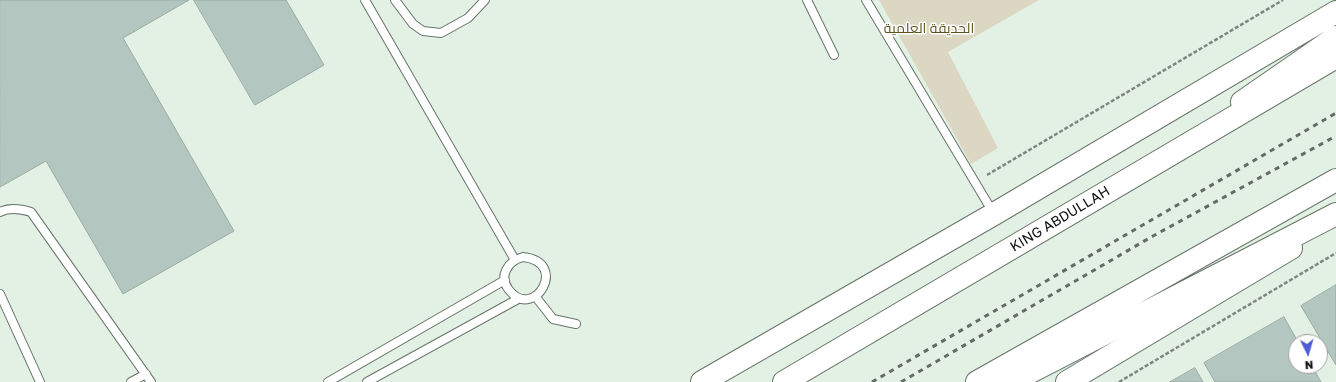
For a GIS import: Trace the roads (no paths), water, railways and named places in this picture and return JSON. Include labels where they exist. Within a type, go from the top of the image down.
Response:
[{"type":"main road","points":[[702,382],[994,214],[1336,12]]},
{"type":"main road","points":[[1148,168],[1336,37]]},
{"type":"main road","name":"KING ABDULLAH","points":[[784,382],[1336,57]]},
{"type":"main road","points":[[977,382],[1336,180]]},
{"type":"main road","points":[[1011,382],[1336,214]]},
{"type":"main road","points":[[1067,382],[1336,220]]},
{"type":"lane","points":[[365,0],[515,260]]},
{"type":"lane","points":[[395,0],[413,24],[423,31],[441,33],[468,18],[485,0]]},
{"type":"lane","points":[[807,0],[834,55]]},
{"type":"lane","points":[[866,0],[994,214]]},
{"type":"lane","points":[[0,212],[18,208],[31,212],[152,382]]},
{"type":"lane","points":[[366,382],[518,299],[535,296],[541,291],[545,284],[546,276],[543,268],[538,262],[531,258],[515,260],[509,265],[505,272],[504,280],[507,288],[518,299]]},
{"type":"lane","points":[[328,382],[504,280]]},
{"type":"lane","points":[[0,294],[40,382]]},
{"type":"lane","points":[[535,296],[553,319],[576,324]]},
{"type":"lane","points":[[131,382],[146,374]]},
{"type":"railway","points":[[872,382],[1336,113]]},
{"type":"railway","points":[[901,382],[1153,236],[1336,136]]},
{"type":"park label","name":"الحديقة العلمية","points":[[929,29]]}]
